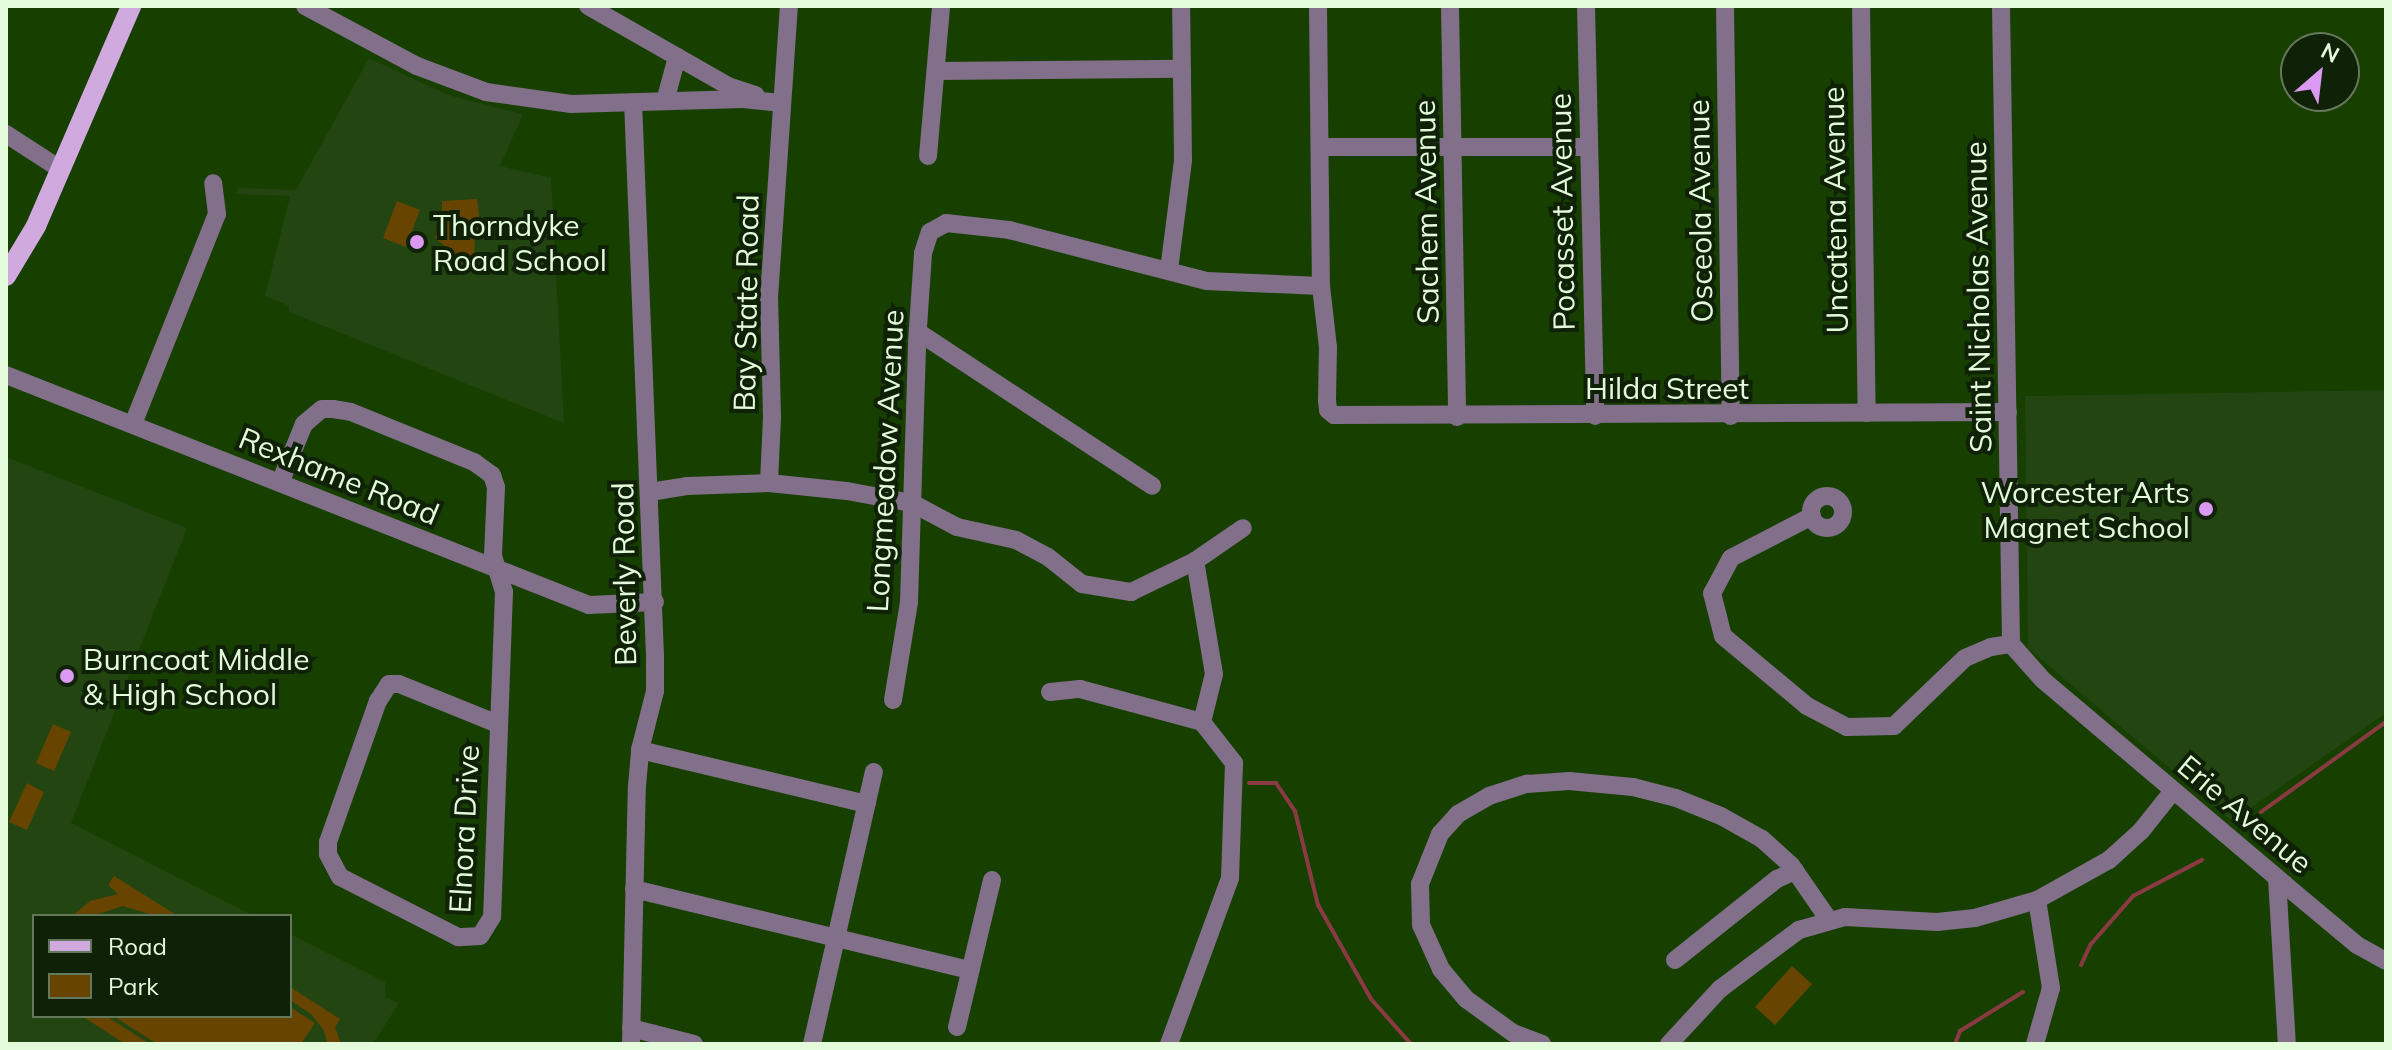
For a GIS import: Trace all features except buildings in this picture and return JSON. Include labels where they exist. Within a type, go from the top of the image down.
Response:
[{"type":"main road","points":[[6,276],[36,226],[131,6]]},
{"type":"street","points":[[305,6],[417,66],[486,92],[571,104],[743,99],[781,103]]},
{"type":"street","points":[[588,6],[728,86],[781,103]]},
{"type":"street","name":"Bay State Road","points":[[769,483],[772,417],[769,298],[789,6]]},
{"type":"street","points":[[928,156],[941,6]]},
{"type":"street","points":[[1181,6],[1182,168],[1169,270],[1218,282],[1321,286],[1318,6]]},
{"type":"street","name":"Sachem Avenue","points":[[1450,6],[1457,417]]},
{"type":"street","name":"Pocasset Avenue","points":[[1586,6],[1595,416]]},
{"type":"street","name":"Osceola Avenue","points":[[1725,6],[1731,416]]},
{"type":"street","name":"Uncatena Avenue","points":[[1861,6],[1867,413]]},
{"type":"street","name":"Saint Nicholas Avenue","points":[[2001,6],[2011,644]]},
{"type":"street","points":[[665,101],[677,57]]},
{"type":"street","points":[[936,71],[1182,69]]},
{"type":"street","name":"Beverly Road","points":[[631,1036],[640,750],[655,691],[655,602],[633,102]]},
{"type":"street","points":[[6,134],[60,169]]},
{"type":"street","points":[[1321,147],[1587,147]]},
{"type":"street","points":[[133,424],[217,214],[213,183]]},
{"type":"street","name":"Longmeadow Avenue","points":[[893,700],[909,602],[918,332],[923,253],[930,232],[946,223],[1009,230],[1169,270]]},
{"type":"street","name":"Hilda Street","points":[[1321,286],[1328,347],[1329,410],[1348,417],[2008,412]]},
{"type":"street","points":[[918,332],[1152,486]]},
{"type":"street","name":"Rexhame Road","points":[[6,375],[589,605],[655,602]]},
{"type":"street","name":"Elnora Drive","points":[[280,483],[304,424],[322,409],[351,412],[474,462],[492,475],[496,487],[493,556],[504,592],[493,904],[487,928],[480,936],[458,937],[340,877],[328,854],[328,842],[382,691],[389,684],[399,684],[498,724]]},
{"type":"street","points":[[650,492],[687,486],[769,483],[847,491],[912,503],[957,527],[1016,540],[1048,557],[1082,584],[1131,592],[1195,561],[1243,528]]},
{"type":"street","points":[[1812,516],[1731,558],[1712,593],[1723,636],[1807,706],[1847,727],[1894,726],[1965,658],[1991,647],[2011,644]]},
{"type":"street","points":[[1195,561],[1214,674],[1202,722]]},
{"type":"street","name":"Erie Avenue","points":[[2011,644],[2029,666],[2173,791],[2357,945],[2386,961]]},
{"type":"street","points":[[1050,692],[1080,689],[1202,722],[1234,763],[1230,878],[1169,1044]]},
{"type":"street","points":[[640,750],[867,804]]},
{"type":"street","points":[[812,1044],[874,772]]},
{"type":"street","points":[[1542,1044],[1513,1033],[1466,999],[1441,969],[1421,925],[1419,896],[1428,857],[1447,826],[1468,807],[1507,788],[1550,781],[1633,787],[1676,798],[1762,839],[1795,871],[1829,920]]},
{"type":"street","points":[[1669,1044],[1720,989],[1799,930],[1829,920],[1861,917],[1920,922],[1992,916],[2037,900],[2109,860],[2141,831],[2173,791]]},
{"type":"street","points":[[1675,960],[1777,879],[1795,871]]},
{"type":"street","points":[[2277,878],[2287,1044]]},
{"type":"street","points":[[957,1027],[992,880]]},
{"type":"street","points":[[634,889],[970,970]]},
{"type":"street","points":[[2035,1044],[2051,988],[2037,900]]},
{"type":"street","points":[[631,1036],[694,1044]]},
{"type":"shaded area","name":"Thorndyke Road School","points":[[369,58],[448,95],[523,114],[500,166],[551,178],[564,423],[289,312],[289,306],[265,296],[290,196],[235,194],[238,188],[296,190]]},
{"type":"shaded area","name":"Worcester Arts Magnet School","points":[[2386,390],[2386,713],[2232,821],[2028,648],[2025,396]]},
{"type":"shaded area","name":"Burncoat Middle & High School","points":[[6,457],[187,528],[71,823],[250,914],[32,914],[32,1018],[292,1018],[292,935],[385,982],[386,997],[399,1003],[373,1044],[6,1044]]},
{"type":"green space","points":[[477,199],[481,231],[475,238],[474,261],[460,267],[457,256],[435,238],[442,220],[442,201]]},
{"type":"green space","points":[[397,201],[420,210],[406,247],[383,238]]},
{"type":"green space","points":[[53,724],[71,732],[54,771],[36,763]]},
{"type":"green space","points":[[27,783],[44,792],[27,830],[9,822]]},
{"type":"green space","points":[[114,876],[175,914],[149,914],[123,906],[98,914],[74,914],[90,901],[118,894],[108,885]]},
{"type":"green space","points":[[1792,966],[1812,984],[1775,1025],[1755,1007]]},
{"type":"green space","points":[[292,988],[340,1019],[335,1027],[341,1044],[328,1044],[323,1029],[311,1014],[292,1001]]},
{"type":"green space","points":[[292,1008],[315,1023],[301,1044],[157,1044],[116,1018],[292,1018]]},
{"type":"green space","points":[[85,1018],[109,1018],[150,1044],[125,1044]]},
{"type":"waterway","points":[[2261,812],[2386,722]]},
{"type":"waterway","points":[[1249,783],[1276,783],[1295,811],[1318,905],[1371,999],[1411,1044]]},
{"type":"waterway","points":[[2081,965],[2091,944],[2133,896],[2202,860]]},
{"type":"waterway","points":[[1955,1044],[1960,1031],[2023,992]]},
{"type":"place","name":"Thorndyke Road School","points":[[417,242]]},
{"type":"place","name":"Worcester Arts Magnet School","points":[[2206,509]]},
{"type":"place","name":"Burncoat Middle & High School","points":[[67,676]]}]
